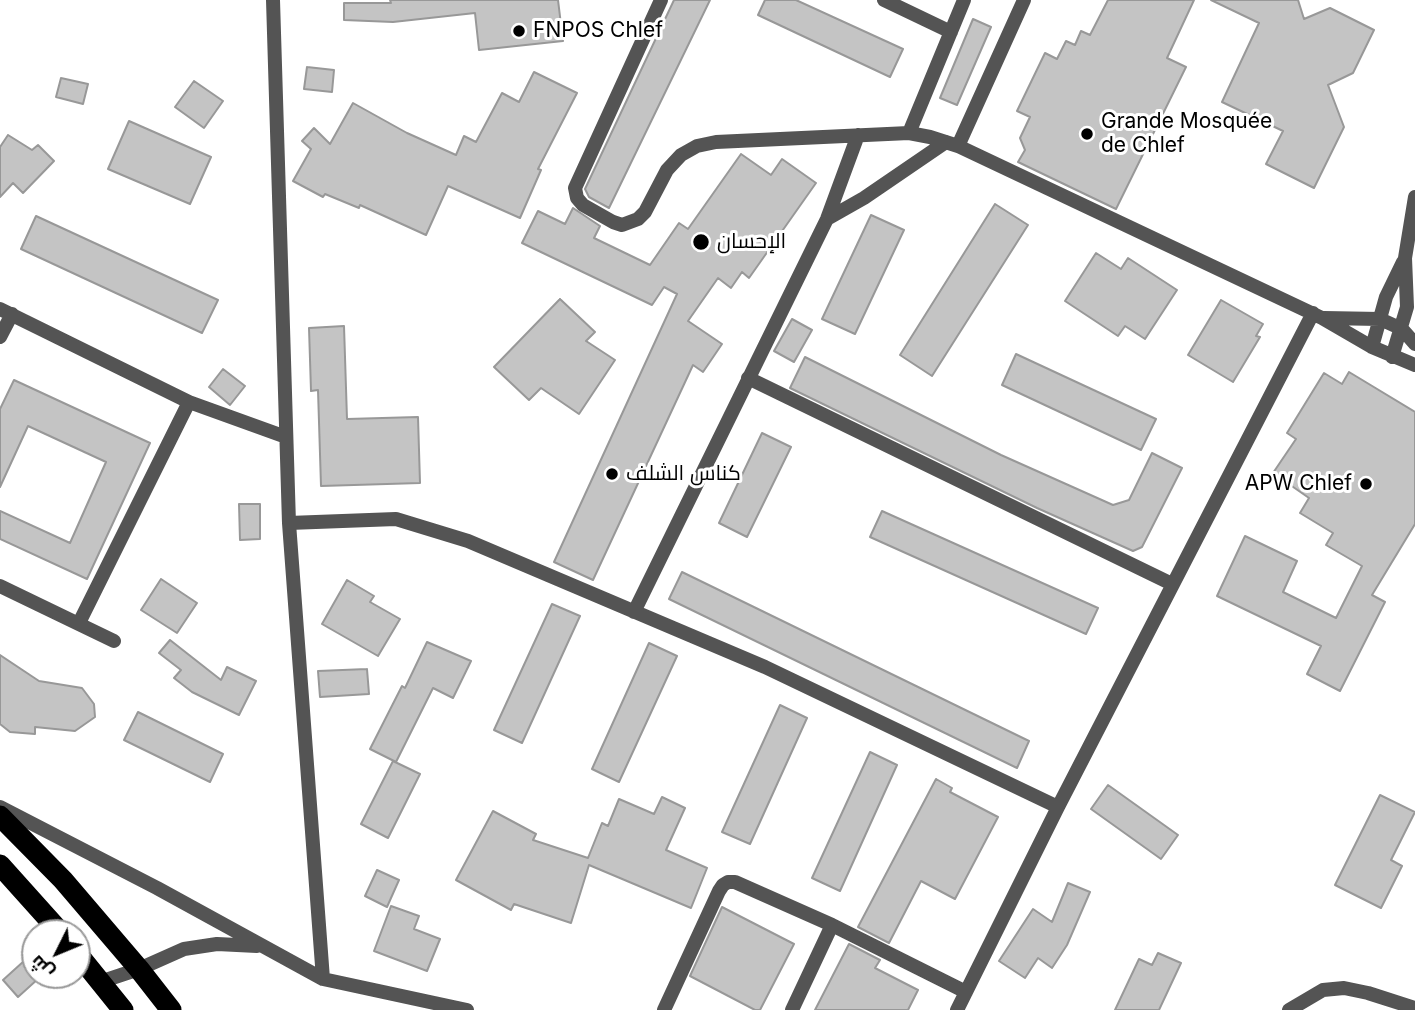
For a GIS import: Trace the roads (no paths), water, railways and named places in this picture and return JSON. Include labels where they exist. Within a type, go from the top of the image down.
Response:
[{"type":"highway","points":[[0,816],[63,880],[171,1010]]},
{"type":"highway","points":[[0,866],[48,919]]},
{"type":"highway","points":[[91,971],[123,1010]]},
{"type":"street","points":[[273,0],[289,523],[323,979]]},
{"type":"street","points":[[661,0],[578,178],[575,188],[577,198],[590,211],[622,225],[638,219],[645,212],[667,170],[681,155],[696,146],[716,142],[909,133],[952,144],[1318,316],[1372,348],[1415,365]]},
{"type":"street","points":[[884,0],[951,32]]},
{"type":"street","points":[[909,133],[964,0]]},
{"type":"street","points":[[827,219],[952,144],[1024,0]]},
{"type":"street","points":[[634,612],[827,219],[858,135]]},
{"type":"street","points":[[1392,356],[1407,307],[1405,258],[1415,197]]},
{"type":"street","points":[[1372,348],[1386,297],[1405,258]]},
{"type":"street","points":[[0,337],[6,311],[189,402],[286,437]]},
{"type":"street","points":[[1318,316],[1380,319],[1402,329],[1415,344]]},
{"type":"street","points":[[957,1010],[1172,584],[1318,316]]},
{"type":"street","points":[[748,378],[1172,584]]},
{"type":"street","points":[[79,623],[189,402]]},
{"type":"street","points":[[289,523],[397,519],[421,525],[528,565],[765,667],[1058,807]]},
{"type":"street","points":[[0,586],[114,640]]},
{"type":"street","points":[[0,807],[157,888],[323,979],[467,1010]]},
{"type":"street","points":[[664,1010],[719,891],[728,882],[735,882],[832,925],[966,992]]},
{"type":"street","points":[[792,1010],[832,925]]},
{"type":"street","points":[[100,982],[139,969],[184,949],[198,946],[259,946]]},
{"type":"street","points":[[1289,1010],[1323,990],[1344,988],[1415,1008]]},
{"type":"place","name":"FNPOS Chlef","points":[[519,31]]},
{"type":"place","name":"Grande Mosquée de Chlef","points":[[1087,134]]},
{"type":"place","name":"الإحسان","points":[[701,242]]},
{"type":"place","name":"كناس الشلف","points":[[612,474]]},
{"type":"place","name":"APW Chlef","points":[[1366,484]]}]
